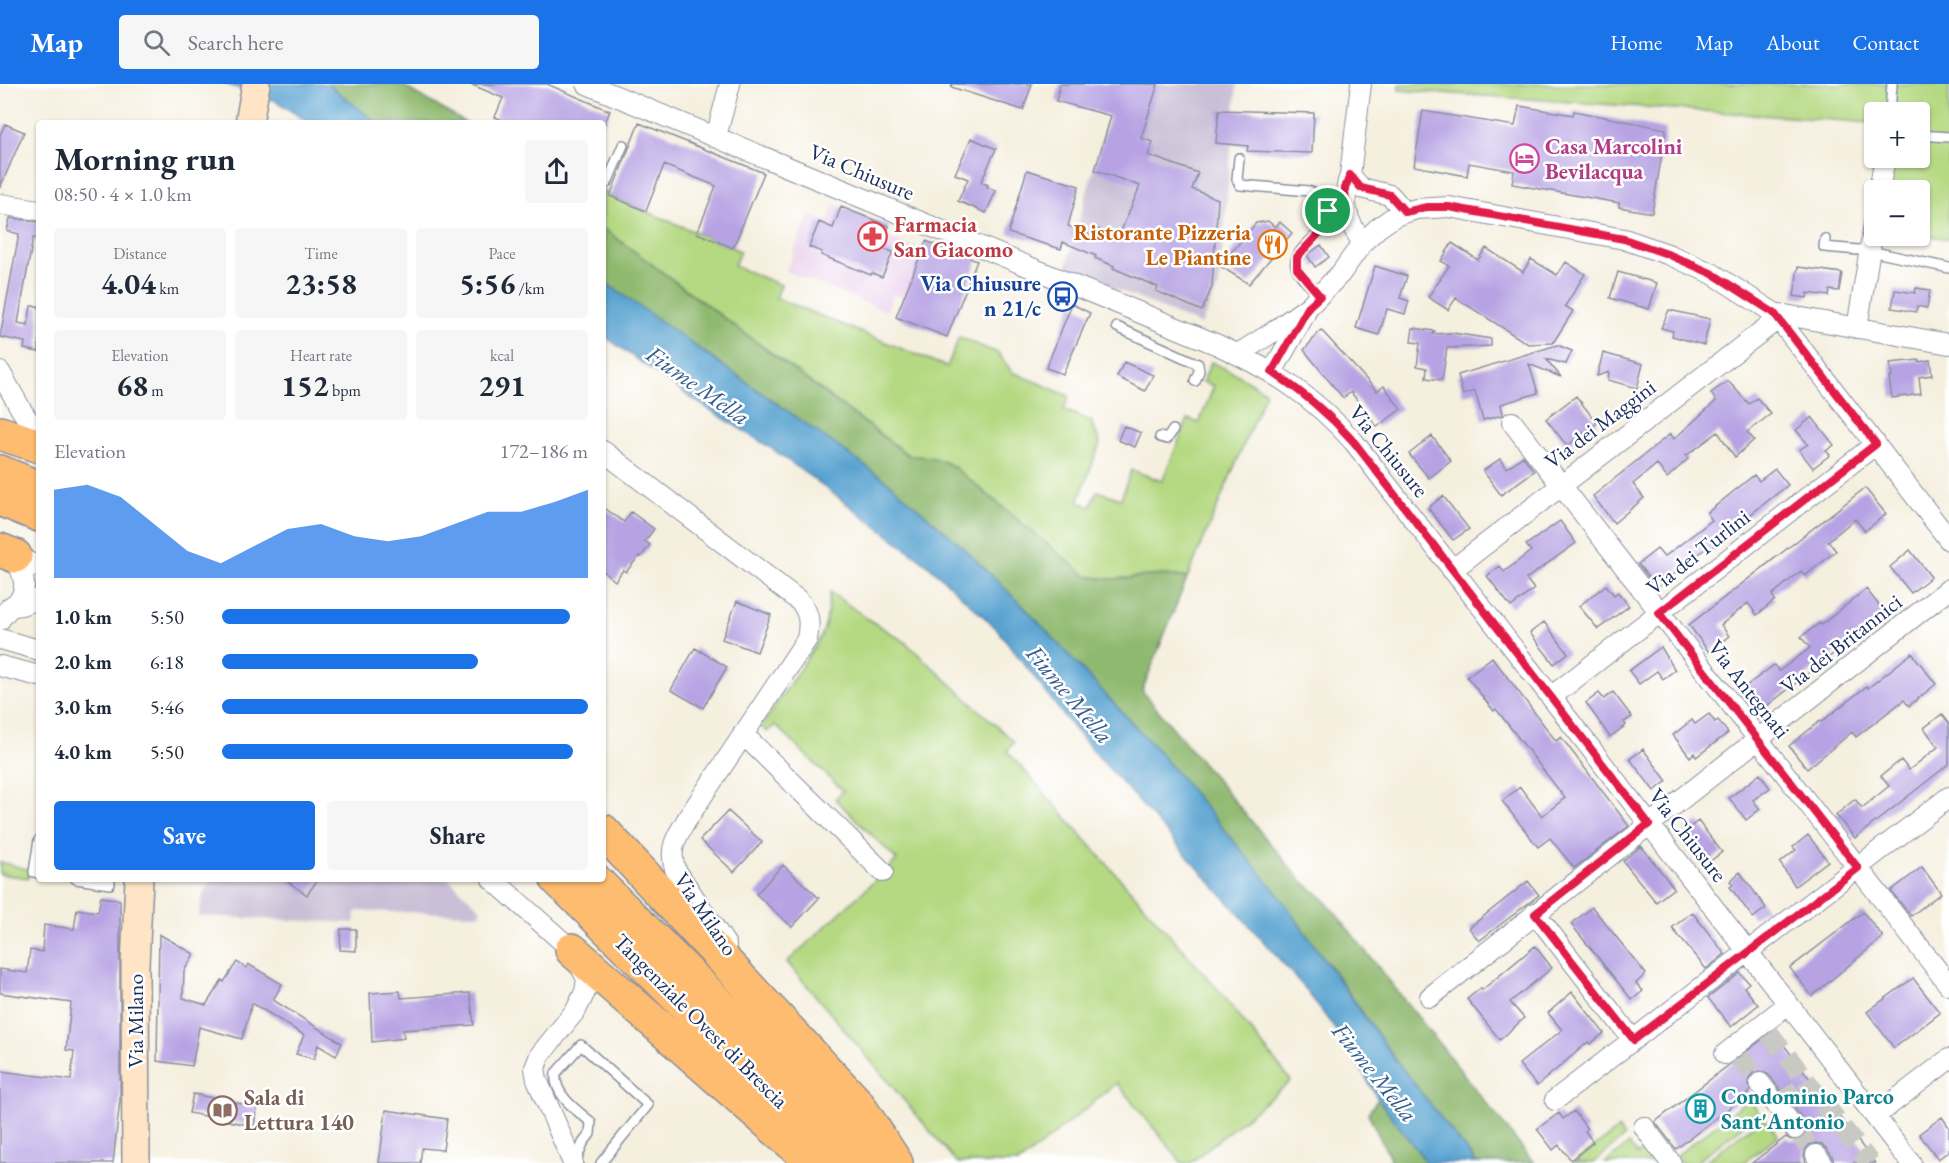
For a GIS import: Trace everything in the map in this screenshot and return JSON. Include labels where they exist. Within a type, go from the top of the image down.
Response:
[{"type":"highway","points":[[0,433],[36,445]]},
{"type":"highway","points":[[0,472],[36,487]]},
{"type":"highway","points":[[0,499],[36,514]]},
{"type":"highway","points":[[606,834],[857,1103],[896,1163]]},
{"type":"highway","name":"Tangenziale Ovest di Brescia","points":[[560,882],[845,1163]]},
{"type":"highway","name":"Tangenziale Ovest di Brescia","points":[[597,882],[878,1163]]},
{"type":"highway","points":[[572,950],[814,1163]]},
{"type":"main road","points":[[250,120],[256,84]]},
{"type":"main road","name":"Via Milano","points":[[136,1163],[135,965],[139,882]]},
{"type":"street","name":"Via Chiusure","points":[[587,84],[1238,354],[1272,372],[1308,397],[1340,426],[1393,491],[1911,1163]]},
{"type":"street","points":[[716,137],[730,84]]},
{"type":"street","points":[[1361,84],[1350,175],[1337,209],[1363,243]]},
{"type":"street","points":[[1350,175],[1361,188],[1390,195],[1405,212]]},
{"type":"street","points":[[0,204],[36,210]]},
{"type":"street","points":[[1238,354],[1273,332],[1314,301],[1349,264],[1363,243],[1386,221],[1405,212],[1427,207],[1449,207],[1624,239],[1670,255],[1713,274],[1776,315],[1949,540]]},
{"type":"street","points":[[1857,328],[1871,246]]},
{"type":"street","points":[[1272,372],[1314,301]]},
{"type":"street","points":[[1776,315],[1949,344]]},
{"type":"street","name":"Via dei Maggini","points":[[1452,570],[1776,315]]},
{"type":"street","points":[[0,372],[36,432]]},
{"type":"street","name":"Via Antegnati","points":[[1512,422],[1949,985]]},
{"type":"street","name":"Via dei Turlini","points":[[1551,697],[1876,444]]},
{"type":"street","name":"Via Milano","points":[[606,453],[804,606],[809,616],[807,639],[688,816],[673,845],[671,857],[675,869],[768,1007]]},
{"type":"street","points":[[5,613],[17,602],[24,588],[18,557]]},
{"type":"street","name":"Via dei Britannici","points":[[1430,996],[1949,589]]},
{"type":"street","points":[[5,613],[36,600]]},
{"type":"street","points":[[36,649],[4,640],[1,667],[36,675]]},
{"type":"street","points":[[743,735],[884,872]]},
{"type":"street","points":[[1555,1100],[1949,797]]},
{"type":"street","points":[[495,882],[572,950],[587,979],[585,992],[576,1010],[540,1055],[535,1068],[537,1080],[574,1163]]},
{"type":"street","points":[[1535,914],[1634,1040]]},
{"type":"street","points":[[1732,1053],[1770,1023]]},
{"type":"street","points":[[1875,1116],[1949,1059]]},
{"type":"street","points":[[1760,1083],[1780,1104],[1795,1129]]},
{"type":"street","points":[[1644,1127],[1669,1162]]},
{"type":"lane","points":[[1891,102],[1892,84]]},
{"type":"lane","points":[[1930,136],[1949,137]]},
{"type":"lane","points":[[607,183],[623,145]]},
{"type":"lane","points":[[1239,158],[1237,182],[1240,185],[1313,192],[1337,209],[1325,227],[1299,253],[1296,261],[1314,301]]},
{"type":"lane","points":[[1825,239],[1824,247],[1870,250],[1949,268]]},
{"type":"lane","points":[[1117,327],[1198,364],[1199,371],[1195,381]]},
{"type":"lane","points":[[1160,437],[1167,439],[1173,430]]},
{"type":"lane","points":[[96,882],[110,884],[110,882]]},
{"type":"lane","points":[[574,1163],[590,1134],[591,1122],[563,1096],[557,1088],[555,1079],[556,1073],[581,1045],[648,1105],[601,1163]]},
{"type":"shaded area","points":[[1117,84],[1237,84],[1219,285],[1201,325],[1066,268]]},
{"type":"shaded area","points":[[835,204],[889,226],[885,237],[922,251],[926,241],[977,261],[947,337],[896,317],[903,298],[893,294],[886,311],[786,271],[809,215],[827,222]]},
{"type":"shaded area","points":[[210,882],[451,882],[480,908],[481,914],[356,911],[354,923],[198,916],[204,892]]},
{"type":"green space","points":[[328,84],[400,84],[461,120],[373,120]]},
{"type":"green space","points":[[1399,84],[1949,84],[1949,239],[1930,236],[1930,180],[1887,180],[1888,168],[1930,168],[1930,102],[1864,102],[1864,122],[1399,90]]},
{"type":"green space","points":[[606,194],[740,251],[734,266],[781,285],[776,298],[947,367],[959,337],[998,353],[1012,372],[1069,396],[1064,410],[1091,421],[1100,443],[1078,502],[1091,507],[1097,491],[1121,499],[1131,470],[1162,481],[1188,419],[1199,423],[1214,386],[1203,382],[1211,362],[1266,392],[1187,578],[1162,575],[1110,579],[1085,575],[954,467],[933,458],[910,456],[606,230]]},
{"type":"green space","points":[[606,230],[909,456],[933,458],[954,467],[1085,575],[1111,579],[1161,575],[1187,578],[1142,691],[1300,879],[1325,900],[1534,1163],[1476,1163],[1394,1058],[1331,967],[1160,753],[1026,609],[957,542],[888,482],[606,283]]},
{"type":"green space","points":[[830,592],[904,641],[1014,742],[1007,751],[1222,994],[1291,1081],[1190,1163],[1182,1163],[1117,1083],[1019,1163],[957,1163],[787,962],[897,860],[835,799],[843,791],[775,725],[767,732],[761,727],[821,637],[826,623]]},
{"type":"green space","points":[[0,862],[30,870],[28,878],[0,874]]},
{"type":"green space","points":[[1378,1099],[1427,1163],[1392,1163],[1368,1113]]},
{"type":"green space","points":[[1749,1099],[1759,1113],[1695,1163],[1681,1163],[1676,1156]]},
{"type":"green space","points":[[1763,1117],[1778,1136],[1743,1163],[1704,1163]]},
{"type":"green space","points":[[1618,1129],[1624,1137],[1594,1163],[1574,1163]]},
{"type":"green space","points":[[1629,1144],[1637,1155],[1648,1148],[1658,1161],[1654,1163],[1605,1163]]},
{"type":"water","points":[[225,84],[328,84],[373,120],[304,120],[276,101]]},
{"type":"water","name":"Fiume Mella","points":[[606,283],[888,482],[957,542],[1026,609],[1160,753],[1278,894],[1394,1058],[1476,1163],[1427,1163],[1378,1099],[1351,1051],[1304,987],[1074,729],[998,630],[928,565],[771,448],[691,398],[606,337]]},
{"type":"building","points":[[470,84],[547,84],[610,111],[606,121],[502,120],[495,117],[503,98]]},
{"type":"building","points":[[952,84],[1032,84],[1023,110],[951,87]]},
{"type":"building","points":[[1060,84],[1158,84],[1141,138],[1153,142],[1148,155],[1198,173],[1192,189],[1218,199],[1212,287],[1202,311],[1156,291],[1158,287],[1113,268],[1114,266],[1095,258],[1096,256],[1063,242],[1061,249],[1008,233],[1027,170],[1079,186],[1068,226],[1093,235],[1096,228],[1118,238],[1140,186],[1095,170],[1111,116],[1056,101]]},
{"type":"building","name":"Casa Marcolini Bevilacqua","points":[[1519,106],[1573,115],[1574,111],[1666,129],[1652,213],[1619,207],[1619,203],[1512,184],[1514,171],[1469,163],[1467,176],[1414,166],[1423,111],[1515,126]]},
{"type":"building","points":[[1219,110],[1314,113],[1312,153],[1247,151],[1248,146],[1216,143]]},
{"type":"building","points":[[639,123],[764,173],[733,248],[697,233],[716,186],[664,165],[646,211],[610,196]]},
{"type":"building","points":[[5,124],[24,132],[0,188],[0,135]]},
{"type":"building","points":[[971,138],[996,149],[981,182],[996,191],[986,213],[958,201],[968,179],[955,174]]},
{"type":"building","points":[[841,207],[889,226],[881,248],[893,252],[882,277],[872,273],[871,275],[821,255],[822,252],[809,247],[819,222],[833,228]]},
{"type":"building","points":[[10,218],[36,222],[36,238],[33,238],[18,323],[28,325],[31,306],[36,306],[36,351],[24,349],[25,342],[0,337],[19,234],[7,231]]},
{"type":"building","points":[[1268,221],[1275,227],[1280,222],[1292,233],[1249,284],[1220,266],[1256,223]]},
{"type":"building","points":[[926,241],[977,261],[947,337],[896,317]]},
{"type":"building","points":[[1452,243],[1478,260],[1486,248],[1523,272],[1531,259],[1557,275],[1566,262],[1585,274],[1565,306],[1573,311],[1553,343],[1528,344],[1456,298],[1448,310],[1428,297],[1449,266],[1441,261]]},
{"type":"building","points":[[1321,245],[1329,257],[1315,267],[1307,255]]},
{"type":"building","points":[[1375,266],[1407,276],[1400,298],[1409,301],[1405,314],[1387,309],[1379,335],[1356,328]]},
{"type":"building","points":[[1798,267],[1842,273],[1839,291],[1830,290],[1829,296],[1808,293],[1807,298],[1794,296]]},
{"type":"building","points":[[1618,272],[1657,283],[1649,309],[1610,298]]},
{"type":"building","points":[[1916,288],[1930,290],[1927,308],[1917,306],[1916,312],[1892,308],[1895,290],[1915,293]]},
{"type":"building","points":[[1072,304],[1090,313],[1063,374],[1046,368]]},
{"type":"building","points":[[1669,310],[1710,319],[1704,345],[1672,336],[1673,331],[1661,328]]},
{"type":"building","points":[[1413,328],[1435,331],[1433,334],[1453,333],[1491,339],[1491,346],[1447,348],[1442,380],[1426,378],[1427,368],[1417,366],[1420,343],[1411,342]]},
{"type":"building","points":[[1321,330],[1377,391],[1384,386],[1401,409],[1377,427],[1351,392],[1343,398],[1304,350]]},
{"type":"building","points":[[1557,345],[1572,351],[1566,364],[1546,359],[1561,377],[1529,364],[1538,393],[1501,404],[1503,415],[1483,420],[1475,391],[1463,395],[1458,375]]},
{"type":"building","points":[[1603,353],[1643,364],[1637,388],[1608,380],[1609,372],[1597,376]]},
{"type":"building","points":[[1919,360],[1919,362],[1930,360],[1932,375],[1919,377],[1921,394],[1892,398],[1889,378],[1892,377],[1890,363]]},
{"type":"building","points":[[1124,362],[1153,375],[1145,391],[1117,377]]},
{"type":"building","points":[[1728,381],[1749,404],[1757,398],[1771,414],[1747,432],[1754,440],[1735,457],[1718,432],[1686,456],[1688,459],[1667,478],[1657,464],[1633,484],[1644,498],[1614,523],[1593,496],[1670,434],[1674,439],[1716,401],[1711,393]]},
{"type":"building","points":[[1576,396],[1597,423],[1567,446],[1546,419]]},
{"type":"building","points":[[1812,417],[1834,445],[1826,451],[1830,455],[1813,468],[1799,450],[1808,444],[1796,430]]},
{"type":"building","points":[[1124,426],[1141,433],[1135,447],[1118,440]]},
{"type":"building","points":[[1432,436],[1451,461],[1429,478],[1409,454]]},
{"type":"building","points":[[1523,456],[1534,471],[1501,495],[1483,471],[1500,459],[1507,468]]},
{"type":"building","points":[[1775,469],[1788,485],[1708,551],[1706,548],[1657,588],[1638,564],[1657,549],[1664,557],[1712,520],[1707,513],[1754,475],[1759,481]]},
{"type":"building","points":[[1865,488],[1886,514],[1865,531],[1855,519],[1828,541],[1836,551],[1805,576],[1801,571],[1772,595],[1775,600],[1757,615],[1748,603],[1721,625],[1729,636],[1709,652],[1689,625]]},
{"type":"building","points":[[1443,496],[1469,529],[1453,540],[1428,508]]},
{"type":"building","points":[[606,509],[624,522],[631,512],[654,529],[645,541],[650,545],[641,557],[639,556],[626,572],[623,570],[615,581],[606,574]]},
{"type":"building","points":[[1560,521],[1576,543],[1526,579],[1534,589],[1511,607],[1487,576],[1500,566],[1504,572],[1531,551],[1526,545]]},
{"type":"building","points":[[1910,550],[1931,577],[1911,593],[1890,567]]},
{"type":"building","points":[[1606,585],[1614,595],[1618,592],[1629,606],[1598,629],[1579,606]]},
{"type":"building","points":[[1866,589],[1885,613],[1758,713],[1741,690],[1774,665],[1779,671],[1810,648],[1801,637],[1820,623],[1821,625]]},
{"type":"building","points":[[737,601],[771,615],[757,652],[722,639]]},
{"type":"building","points":[[1544,622],[1568,653],[1554,664],[1530,633]]},
{"type":"building","points":[[1661,647],[1675,670],[1663,679],[1657,671],[1639,684],[1629,671]]},
{"type":"building","points":[[695,648],[727,667],[703,708],[671,690]]},
{"type":"building","points":[[1912,653],[1936,684],[1909,706],[1904,700],[1856,737],[1852,732],[1807,769],[1789,746]]},
{"type":"building","points":[[1492,657],[1556,741],[1561,737],[1629,826],[1574,868],[1550,838],[1538,847],[1502,801],[1520,787],[1542,816],[1565,798],[1496,709],[1494,711],[1467,677]]},
{"type":"building","points":[[1613,692],[1632,717],[1624,722],[1626,725],[1610,737],[1586,703],[1599,693],[1604,699]]},
{"type":"building","points":[[1709,714],[1715,722],[1718,720],[1728,733],[1696,757],[1694,753],[1690,757],[1673,735],[1692,720],[1695,724]]},
{"type":"building","points":[[1942,714],[1949,723],[1949,764],[1855,838],[1836,815],[1855,799],[1862,808],[1889,786],[1881,776],[1901,760],[1909,770],[1938,747],[1924,728]]},
{"type":"building","points":[[1643,749],[1667,781],[1654,791],[1630,759]]},
{"type":"building","points":[[1760,774],[1770,788],[1753,800],[1760,809],[1746,820],[1729,798]]},
{"type":"building","points":[[728,811],[762,842],[734,872],[700,840]]},
{"type":"building","points":[[1698,821],[1722,852],[1709,862],[1685,831]]},
{"type":"building","points":[[1808,835],[1828,861],[1795,886],[1780,863],[1796,850],[1793,847]]},
{"type":"building","points":[[1641,846],[1674,888],[1656,902],[1623,861]]},
{"type":"building","points":[[783,865],[819,898],[792,927],[756,894]]},
{"type":"building","points":[[1922,867],[1941,893],[1911,916],[1891,891]]},
{"type":"building","points":[[1740,872],[1766,908],[1753,918],[1730,887],[1733,885],[1730,881]]},
{"type":"building","points":[[1528,881],[1539,895],[1479,941],[1469,928]]},
{"type":"building","points":[[288,882],[316,882],[307,895]]},
{"type":"building","points":[[101,897],[120,900],[120,1099],[113,1163],[0,1163],[0,1071],[71,1080],[74,1051],[66,1050],[71,1003],[0,993],[0,969],[27,973],[30,950],[42,952],[44,925],[74,929],[77,909],[98,912]]},
{"type":"building","points":[[1592,907],[1646,974],[1636,983],[1643,991],[1632,1000],[1571,924]]},
{"type":"building","points":[[1692,912],[1725,954],[1706,969],[1672,928]]},
{"type":"building","points":[[1863,912],[1883,937],[1812,996],[1790,968]]},
{"type":"building","points":[[341,929],[356,929],[356,951],[340,950]]},
{"type":"building","points":[[159,934],[194,954],[184,971],[183,998],[206,1005],[237,962],[246,968],[248,964],[282,984],[273,1000],[342,1043],[336,1056],[318,1045],[314,1059],[296,1054],[304,1035],[252,1003],[242,1039],[199,1027],[192,1066],[157,1061]]},
{"type":"building","points":[[1535,946],[1552,968],[1510,1002],[1524,1018],[1500,1040],[1467,999],[1481,988],[1482,990]]},
{"type":"building","points":[[1740,973],[1749,983],[1744,987],[1758,1005],[1731,1027],[1708,998]]},
{"type":"building","points":[[1913,978],[1940,1013],[1894,1048],[1867,1012]]},
{"type":"building","points":[[400,991],[401,998],[470,993],[474,1025],[403,1030],[404,1038],[372,1042],[370,993]]},
{"type":"building","points":[[1572,992],[1604,1033],[1590,1044],[1588,1042],[1537,1086],[1519,1064],[1562,1030],[1548,1013]]},
{"type":"building","points":[[1773,1031],[1875,1163],[1834,1163],[1826,1148],[1815,1143],[1809,1145],[1805,1150],[1806,1163],[1752,1163],[1786,1137],[1791,1140],[1802,1139],[1807,1128],[1805,1122],[1765,1072],[1753,1073],[1748,1084],[1751,1091],[1676,1149],[1655,1122]]},
{"type":"building","name":"Sala di Lettura 140","points":[[193,1094],[257,1107],[254,1126],[189,1113]]},
{"type":"building","points":[[386,1110],[447,1119],[443,1150],[422,1148],[420,1163],[379,1163]]},
{"type":"building","points":[[1574,1111],[1593,1142],[1571,1160],[1559,1145],[1553,1150],[1537,1129],[1559,1113],[1563,1119]]},
{"type":"building","points":[[1942,1117],[1949,1127],[1949,1151],[1938,1159],[1919,1134]]},
{"type":"tunnel","points":[[1769,1033],[1870,1163]]},
{"type":"tunnel","points":[[1739,1057],[1760,1083]]},
{"type":"tunnel","points":[[1783,1102],[1808,1083]]},
{"type":"tunnel","points":[[1795,1129],[1816,1155]]},
{"type":"place","name":"Casa Marcolini Bevilacqua","points":[[1524,159]]},
{"type":"place","name":"Farmacia San Giacomo","points":[[873,237]]},
{"type":"place","name":"Ristorante Pizzeria Le Piantine","points":[[1272,245]]},
{"type":"place","name":"Via Chiusure n 21/c","points":[[1062,296]]},
{"type":"place","name":"Condominio Parco Sant'Antonio","points":[[1700,1109]]},
{"type":"place","name":"Sala di Lettura 140","points":[[223,1110]]},
{"type":"route","points":[[1350,175],[1361,188],[1390,195],[1405,212],[1427,207],[1449,207],[1624,239],[1670,255],[1713,274],[1774,313],[1876,444],[1659,613],[1858,868],[1634,1040],[1535,914],[1649,824],[1354,442],[1308,397],[1272,372],[1309,306],[1320,296],[1297,269],[1296,261],[1299,253],[1328,223],[1328,211],[1346,208],[1345,188],[1350,175]]}]
